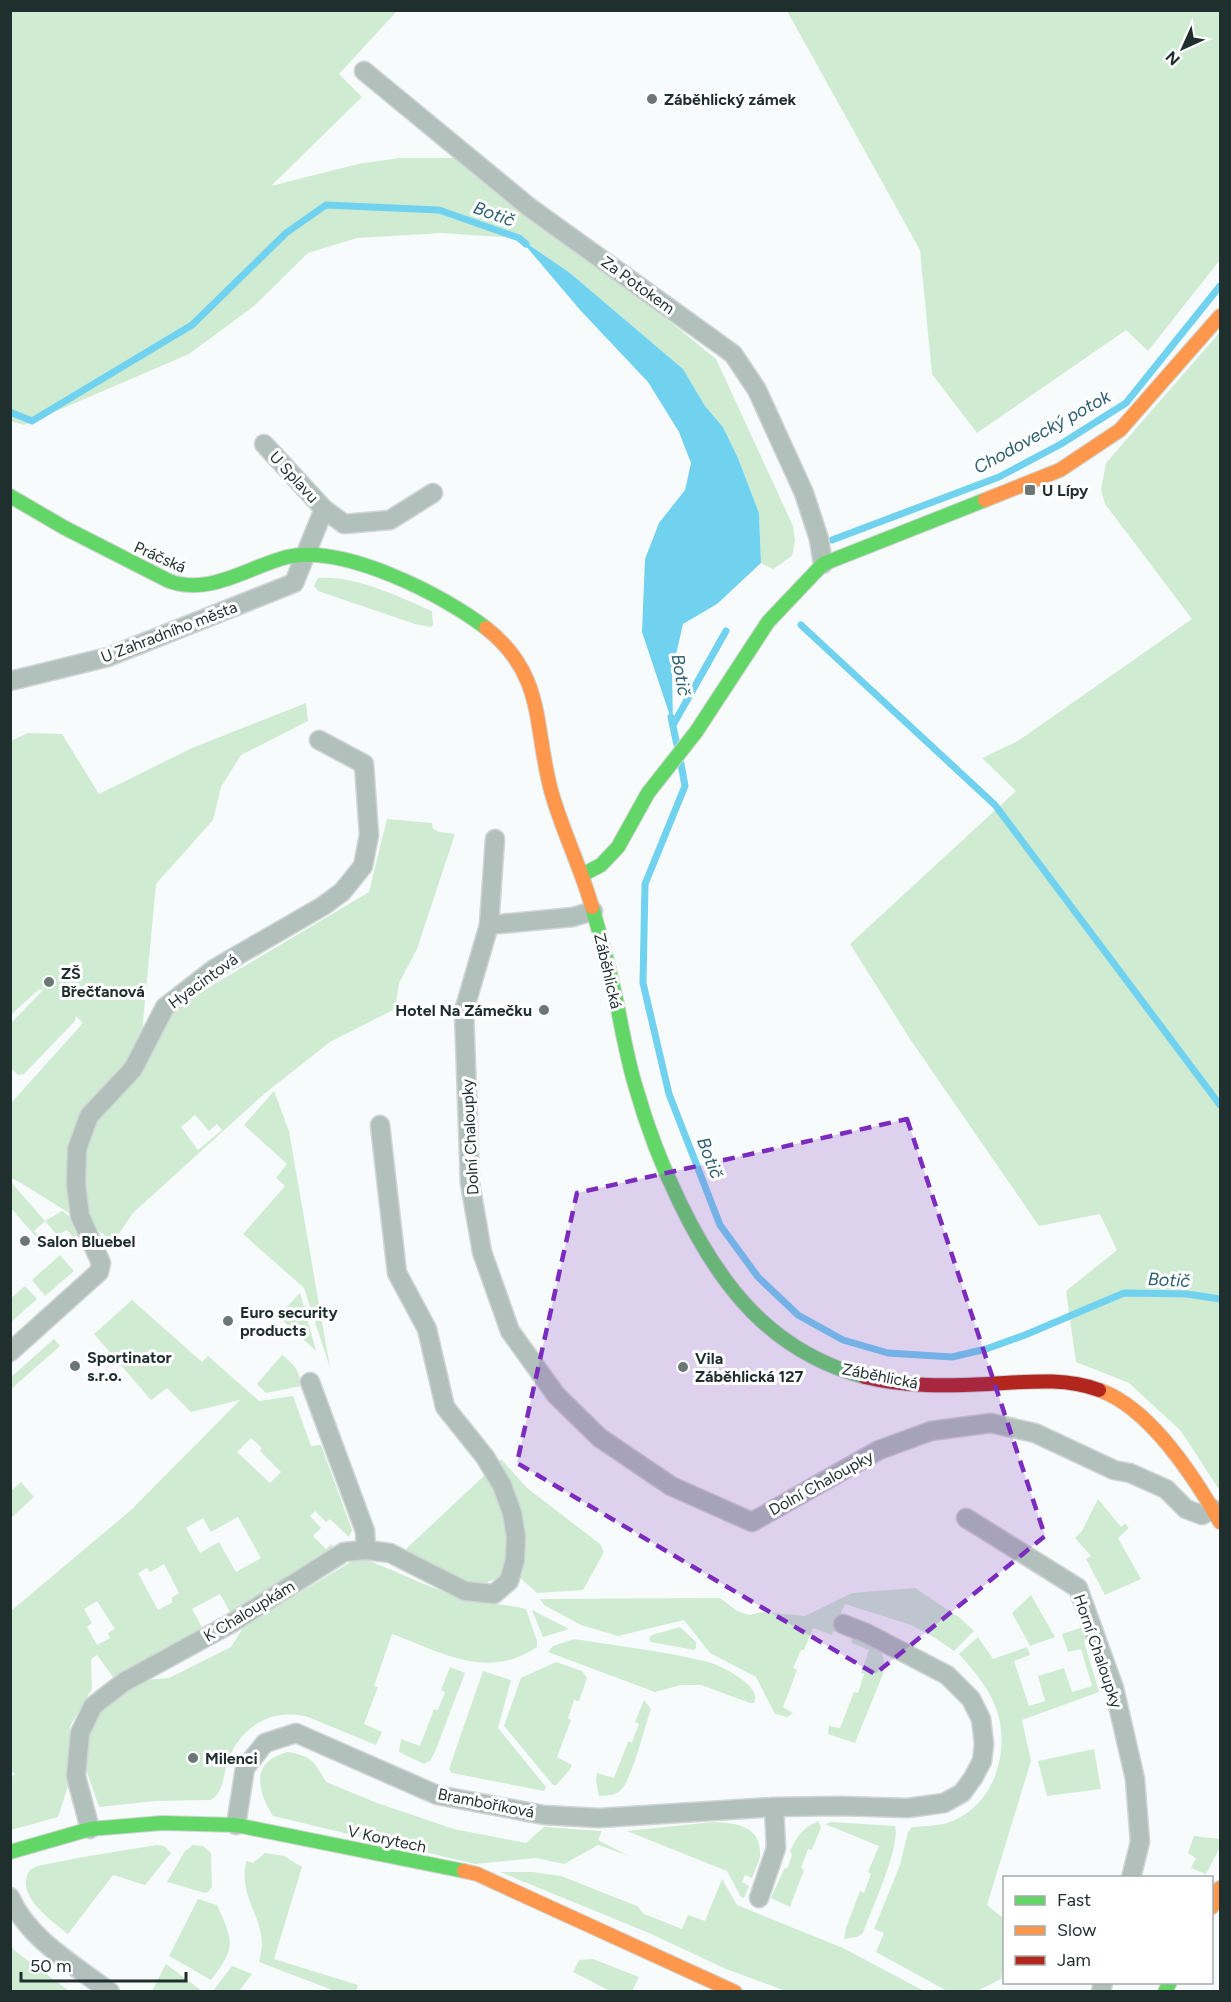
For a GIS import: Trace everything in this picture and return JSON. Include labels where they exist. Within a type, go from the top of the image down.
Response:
[{"type":"street","name":"Za Potokem","points":[[364,71],[529,207],[733,354],[758,390],[804,493],[819,539],[823,564]]},
{"type":"street","points":[[582,875],[601,865],[618,847],[648,793],[696,732],[768,622],[823,564],[1060,470],[1074,462],[1120,430],[1221,316]]},
{"type":"street","name":"U Splavu","points":[[264,444],[324,509],[344,524],[390,520],[433,493]]},
{"type":"street","name":"Práčská","points":[[10,496],[84,538],[183,586],[212,584],[267,563],[307,554]]},
{"type":"street","name":"U Splavu","points":[[307,554],[324,509]]},
{"type":"street","name":"U Zahradního města","points":[[10,681],[108,657],[294,583],[307,554]]},
{"type":"street","name":"Záběhlická","points":[[307,554],[340,559],[414,585],[467,615],[512,654],[525,673],[534,690],[549,785],[593,911],[611,975],[636,1089],[656,1145],[684,1210],[723,1281],[750,1312],[800,1351],[836,1367],[868,1377],[912,1385],[1061,1382],[1090,1386],[1105,1391],[1125,1404],[1170,1446],[1184,1463],[1217,1515]]},
{"type":"street","name":"Hyacintová","points":[[10,1352],[99,1272],[100,1263],[80,1216],[76,1184],[77,1149],[89,1116],[133,1069],[165,1007],[214,969],[323,906],[342,892],[363,866],[369,835],[364,764],[319,740]]},
{"type":"street","name":"Dolní Chaloupky","points":[[495,839],[489,926],[464,1011],[470,1183],[482,1252],[510,1331],[556,1395],[600,1438],[671,1486],[752,1522],[879,1450],[931,1431],[991,1423],[1035,1433],[1114,1470],[1130,1473],[1166,1489],[1186,1509],[1202,1515],[1217,1515]]},
{"type":"street","name":"Záběhlická","points":[[489,926],[573,917],[593,911]]},
{"type":"street","points":[[309,1382],[365,1531],[366,1550],[390,1553],[465,1591],[494,1594],[509,1581],[515,1560],[516,1536],[512,1513],[502,1485],[484,1457],[445,1407],[426,1329],[397,1273],[380,1125]]},
{"type":"street","name":"Horní Chaloupky","points":[[966,1518],[1078,1588],[1114,1688],[1135,1779],[1140,1842],[1132,1876]]},
{"type":"street","name":"K Chaloupkám","points":[[90,1829],[76,1776],[80,1733],[93,1706],[124,1682],[230,1624],[344,1552],[366,1550]]},
{"type":"street","name":"Bramboříková","points":[[236,1825],[245,1768],[265,1743],[296,1733],[436,1795],[544,1815],[599,1818],[774,1807],[908,1808],[944,1803],[962,1793],[982,1761],[984,1744],[981,1719],[971,1699],[947,1675],[866,1632],[843,1624]]},
{"type":"street","points":[[759,1898],[776,1848],[774,1807]]},
{"type":"street","name":"V Korytech","points":[[10,1852],[90,1829],[162,1823],[236,1825],[477,1875],[735,1992]]},
{"type":"street","points":[[1213,1905],[1221,1888]]},
{"type":"street","points":[[10,1897],[18,1914],[39,1937],[110,1992]]},
{"type":"highlighted area","points":[[907,1119],[1045,1536],[875,1674],[517,1463],[577,1193]]},
{"type":"green space","points":[[11,11],[397,11],[339,74],[362,97],[271,186],[358,164],[399,158],[454,158],[610,273],[716,359],[793,526],[795,541],[792,556],[773,569],[761,563],[759,513],[738,458],[723,427],[705,406],[683,369],[570,273],[519,238],[441,233],[357,238],[308,253],[254,306],[189,354],[24,425],[11,421]]},
{"type":"green space","points":[[787,11],[1220,11],[1220,260],[1148,351],[1126,330],[977,433],[932,374],[920,250]]},
{"type":"green space","points":[[1220,332],[1220,1491],[1181,1431],[1129,1383],[1076,1362],[1066,1291],[1117,1250],[1100,1214],[1039,1226],[910,1039],[850,944],[1016,791],[982,758],[1018,741],[1192,619],[1105,504],[1101,490],[1106,463]]},
{"type":"green space","points":[[318,578],[348,580],[391,593],[432,611],[433,625],[430,627],[415,624],[318,591],[314,586]]},
{"type":"green space","points":[[306,703],[308,721],[241,755],[221,787],[213,820],[156,884],[142,1033],[184,1002],[369,892],[387,819],[432,823],[433,829],[455,834],[417,949],[399,983],[395,1009],[330,1042],[264,1094],[133,1213],[114,1241],[11,1178],[11,1103],[83,1023],[76,1016],[75,1021],[24,1074],[18,1075],[11,1068],[11,1023],[44,989],[38,990],[11,1015],[11,741],[28,733],[62,734],[99,794],[192,748]],"holes":[[[195,1115],[209,1131],[217,1124],[222,1130],[198,1150],[181,1127]]]},
{"type":"green space","points":[[274,1091],[289,1131],[330,1368],[304,1288],[243,1234],[285,1186],[276,1178],[287,1164],[244,1125]]},
{"type":"green space","points":[[10,1181],[45,1221],[34,1231],[46,1244],[43,1245],[11,1208]]},
{"type":"green space","points":[[62,1211],[69,1216],[80,1244],[67,1230],[57,1235],[45,1221]]},
{"type":"green space","points":[[60,1255],[74,1271],[45,1296],[32,1280]]},
{"type":"green space","points":[[25,1286],[37,1299],[11,1322],[11,1298]]},
{"type":"green space","points":[[300,1293],[316,1351],[278,1316]]},
{"type":"green space","points":[[132,1300],[202,1362],[208,1356],[259,1401],[293,1396],[311,1446],[321,1445],[352,1530],[349,1537],[330,1519],[326,1522],[315,1511],[310,1516],[321,1528],[313,1536],[326,1549],[331,1544],[334,1547],[325,1554],[230,1612],[220,1594],[192,1609],[203,1629],[113,1677],[97,1655],[91,1659],[92,1689],[70,1726],[68,1786],[58,1817],[11,1830],[11,1778],[15,1774],[10,1769],[11,1611],[131,1510],[240,1400],[191,1412],[167,1388],[151,1400],[94,1334]],"holes":[[[251,1438],[262,1448],[260,1451],[281,1472],[270,1483],[237,1452]],[[238,1517],[261,1558],[236,1572],[219,1542],[200,1553],[186,1528],[203,1518],[211,1532]],[[164,1564],[179,1593],[171,1598],[173,1602],[158,1610],[138,1573],[147,1568],[150,1572]],[[97,1601],[115,1629],[108,1633],[110,1638],[97,1645],[87,1627],[92,1623],[84,1609]]]},
{"type":"green space","points":[[54,1339],[60,1346],[11,1389],[11,1377]]},
{"type":"green space","points":[[282,1355],[296,1368],[301,1386],[266,1393],[257,1384]]},
{"type":"green space","points":[[501,1459],[527,1488],[600,1544],[604,1552],[583,1590],[537,1593],[519,1577],[497,1463]]},
{"type":"green space","points":[[487,1473],[506,1517],[510,1543],[498,1578],[475,1587],[414,1560],[406,1549]]},
{"type":"green space","points":[[21,1482],[34,1497],[11,1518],[11,1491]]},
{"type":"green space","points":[[1098,1499],[1121,1527],[1125,1524],[1129,1528],[1118,1538],[1141,1579],[1105,1595],[1086,1559],[1091,1556],[1075,1538],[1082,1531]]},
{"type":"green space","points":[[354,1560],[367,1560],[462,1598],[526,1609],[537,1647],[519,1657],[501,1662],[483,1663],[446,1655],[392,1634],[374,1686],[378,1687],[364,1724],[382,1732],[376,1745],[308,1717],[283,1715],[271,1717],[242,1736],[229,1758],[219,1792],[211,1800],[155,1801],[99,1807],[86,1769],[85,1742],[97,1710],[146,1680],[169,1678],[231,1647],[244,1626]]},
{"type":"green space","points":[[915,1588],[960,1618],[974,1631],[954,1651],[911,1625],[845,1604],[836,1625],[872,1642],[882,1655],[884,1663],[883,1674],[855,1743],[828,1734],[829,1726],[840,1728],[854,1692],[858,1693],[864,1674],[861,1673],[869,1650],[851,1643],[852,1639],[834,1631],[832,1635],[813,1628],[793,1668],[797,1670],[783,1707],[793,1713],[788,1717],[775,1714],[756,1677],[710,1653],[684,1620],[618,1636],[581,1625],[544,1605],[540,1599],[720,1598],[737,1611],[749,1615],[762,1612],[805,1616],[852,1593]]},
{"type":"green space","points":[[1031,1595],[1055,1637],[1030,1646],[1012,1613]]},
{"type":"green space","points":[[532,1610],[569,1629],[543,1637]]},
{"type":"green space","points":[[680,1627],[696,1642],[694,1650],[651,1642],[649,1639],[652,1635]]},
{"type":"green space","points":[[1083,1627],[1085,1645],[1099,1692],[1022,1720],[1031,1761],[987,1905],[1003,1918],[1001,1979],[977,1991],[947,1991],[876,1952],[884,1933],[874,1929],[900,1865],[908,1832],[912,1827],[948,1823],[967,1813],[989,1789],[996,1774],[1002,1743],[997,1711],[986,1688],[959,1654],[978,1637],[993,1659],[1027,1647],[1030,1655],[1014,1661],[1029,1706],[1045,1701],[1038,1676],[1064,1668],[1072,1692],[1092,1686],[1081,1649],[1068,1652],[1062,1634]]},
{"type":"green space","points":[[574,1639],[658,1652],[714,1664],[731,1672],[747,1684],[753,1690],[754,1703],[701,1685],[681,1685],[655,1692],[548,1652],[553,1646]]},
{"type":"green space","points":[[556,1662],[582,1671],[587,1678],[579,1701],[574,1700],[568,1718],[571,1720],[557,1757],[572,1765],[556,1785],[553,1785],[504,1726],[521,1678]]},
{"type":"green space","points":[[450,1667],[465,1673],[435,1752],[430,1761],[424,1764],[399,1752],[401,1739],[420,1746],[434,1709],[438,1710],[445,1692],[441,1690]]},
{"type":"green space","points":[[483,1671],[511,1680],[498,1728],[546,1787],[544,1791],[452,1773],[449,1769]]},
{"type":"green space","points":[[644,1700],[651,1709],[630,1775],[619,1792],[599,1796],[597,1773],[614,1778],[628,1742],[632,1742],[639,1724],[635,1722]]},
{"type":"green space","points":[[1094,1749],[1101,1789],[1047,1796],[1038,1761]]},
{"type":"green space","points":[[288,1752],[312,1761],[326,1782],[377,1803],[454,1829],[526,1843],[544,1827],[602,1831],[598,1840],[629,1856],[598,1845],[564,1864],[536,1858],[475,1864],[273,1816],[263,1796],[260,1777],[268,1762]]},
{"type":"green space","points":[[818,1821],[821,1827],[812,1850],[808,1849],[801,1868],[804,1870],[790,1907],[771,1898],[784,1869],[788,1867],[792,1855],[790,1851],[795,1841],[804,1830]]},
{"type":"green space","points":[[713,1822],[738,1825],[752,1832],[757,1838],[760,1856],[752,1878],[745,1875],[742,1882],[749,1886],[744,1898],[741,1897],[727,1871],[627,1831]]},
{"type":"green space","points":[[831,1822],[895,1826],[896,1835],[890,1863],[863,1933],[857,1937],[844,1939],[860,1891],[864,1893],[871,1874],[868,1872],[879,1846],[825,1824]]},
{"type":"green space","points":[[1194,1836],[1220,1839],[1219,1849],[1206,1874],[1191,1868],[1196,1858],[1188,1853]]},
{"type":"green space","points":[[157,1845],[164,1846],[171,1853],[145,1885],[113,1875],[68,1934],[44,1914],[30,1897],[26,1879],[30,1870],[37,1866]]},
{"type":"green space","points":[[193,1845],[203,1846],[211,1853],[212,1887],[205,1893],[167,1882],[185,1851]]},
{"type":"green space","points":[[265,1853],[284,1856],[302,1867],[274,1959],[358,1985],[356,1991],[335,1991],[259,1962],[262,1946],[261,1933],[245,1885],[245,1874],[246,1861],[253,1863]]},
{"type":"green space","points":[[500,1872],[532,1872],[561,1876],[637,1906],[644,1914],[682,1929],[688,1915],[705,1921],[722,1879],[737,1905],[843,1948],[924,1991],[786,1991],[726,1969],[649,1933]]},
{"type":"green space","points":[[198,1899],[217,1905],[229,1936],[229,1951],[211,1980],[169,1956]]},
{"type":"green space","points":[[11,1946],[15,1951],[69,1991],[11,1991]]},
{"type":"green space","points":[[593,1959],[639,1977],[632,1991],[610,1991],[573,1972],[579,1960]]},
{"type":"green space","points":[[166,1964],[202,1991],[152,1991]]},
{"type":"green space","points":[[232,1966],[252,1974],[239,1991],[213,1991]]},
{"type":"water","points":[[519,238],[570,273],[683,369],[705,406],[723,427],[738,458],[759,513],[761,563],[717,604],[683,624],[672,672],[673,725],[642,632],[645,559],[659,523],[685,490],[691,463],[679,432],[648,382],[581,311]]},
{"type":"waterway","name":"Botič","points":[[10,412],[32,421],[192,325],[286,233],[326,205],[439,210],[519,238],[526,244]]},
{"type":"waterway","name":"Chodovecký potok","points":[[832,540],[999,477],[1061,444],[1126,403],[1220,286]]},
{"type":"waterway","points":[[801,625],[995,805],[1220,1105]]},
{"type":"waterway","name":"Chodovecký potok","points":[[673,725],[726,631]]},
{"type":"waterway","name":"Botič","points":[[671,717],[677,745]]},
{"type":"waterway","name":"Botič","points":[[681,764],[685,786],[645,884],[643,983],[669,1094],[720,1225],[758,1277],[798,1315],[843,1340],[888,1353],[952,1357],[986,1349],[1025,1335],[1124,1293],[1187,1294],[1220,1299]]},
{"type":"traffic: fast","points":[[10,496],[65,528],[169,581],[184,585],[214,583],[287,557],[310,555],[336,558],[363,565],[418,587],[486,628]]},
{"type":"traffic: fast","points":[[582,875],[601,865],[618,847],[648,793],[696,732],[768,622],[823,564],[985,500]]},
{"type":"traffic: fast","points":[[592,907],[608,964],[627,1055],[640,1103],[667,1175],[696,1233],[731,1288],[752,1312],[776,1333],[802,1351],[832,1366],[865,1377]]},
{"type":"traffic: fast","points":[[10,1852],[90,1829],[162,1823],[236,1825],[464,1871]]},
{"type":"traffic: fast","points":[[1165,1992],[1169,1984]]},
{"type":"traffic: slow","points":[[985,500],[1060,470],[1120,430],[1220,316]]},
{"type":"traffic: slow","points":[[486,628],[506,646],[529,684],[552,794],[592,907]]},
{"type":"traffic: slow","points":[[1099,1390],[1118,1399],[1153,1428],[1184,1465],[1220,1522]]},
{"type":"traffic: slow","points":[[464,1871],[477,1874],[735,1992]]},
{"type":"traffic: slow","points":[[1213,1905],[1220,1888]]},
{"type":"traffic: jam","points":[[865,1377],[896,1383],[927,1385],[1059,1382],[1099,1390]]},
{"type":"place","name":"Záběhlický zámek","points":[[652,99]]},
{"type":"place","name":"U Lípy","points":[[1030,490]]},
{"type":"place","name":"ZŠ Břečťanová","points":[[49,982]]},
{"type":"place","name":"Hotel Na Zámečku","points":[[544,1010]]},
{"type":"place","name":"Salon Bluebel","points":[[25,1241]]},
{"type":"place","name":"Euro security products","points":[[228,1321]]},
{"type":"place","name":"Sportinator s.r.o.","points":[[75,1366]]},
{"type":"place","name":"Vila Záběhlická 127","points":[[683,1367]]},
{"type":"place","name":"Milenci","points":[[193,1758]]}]
